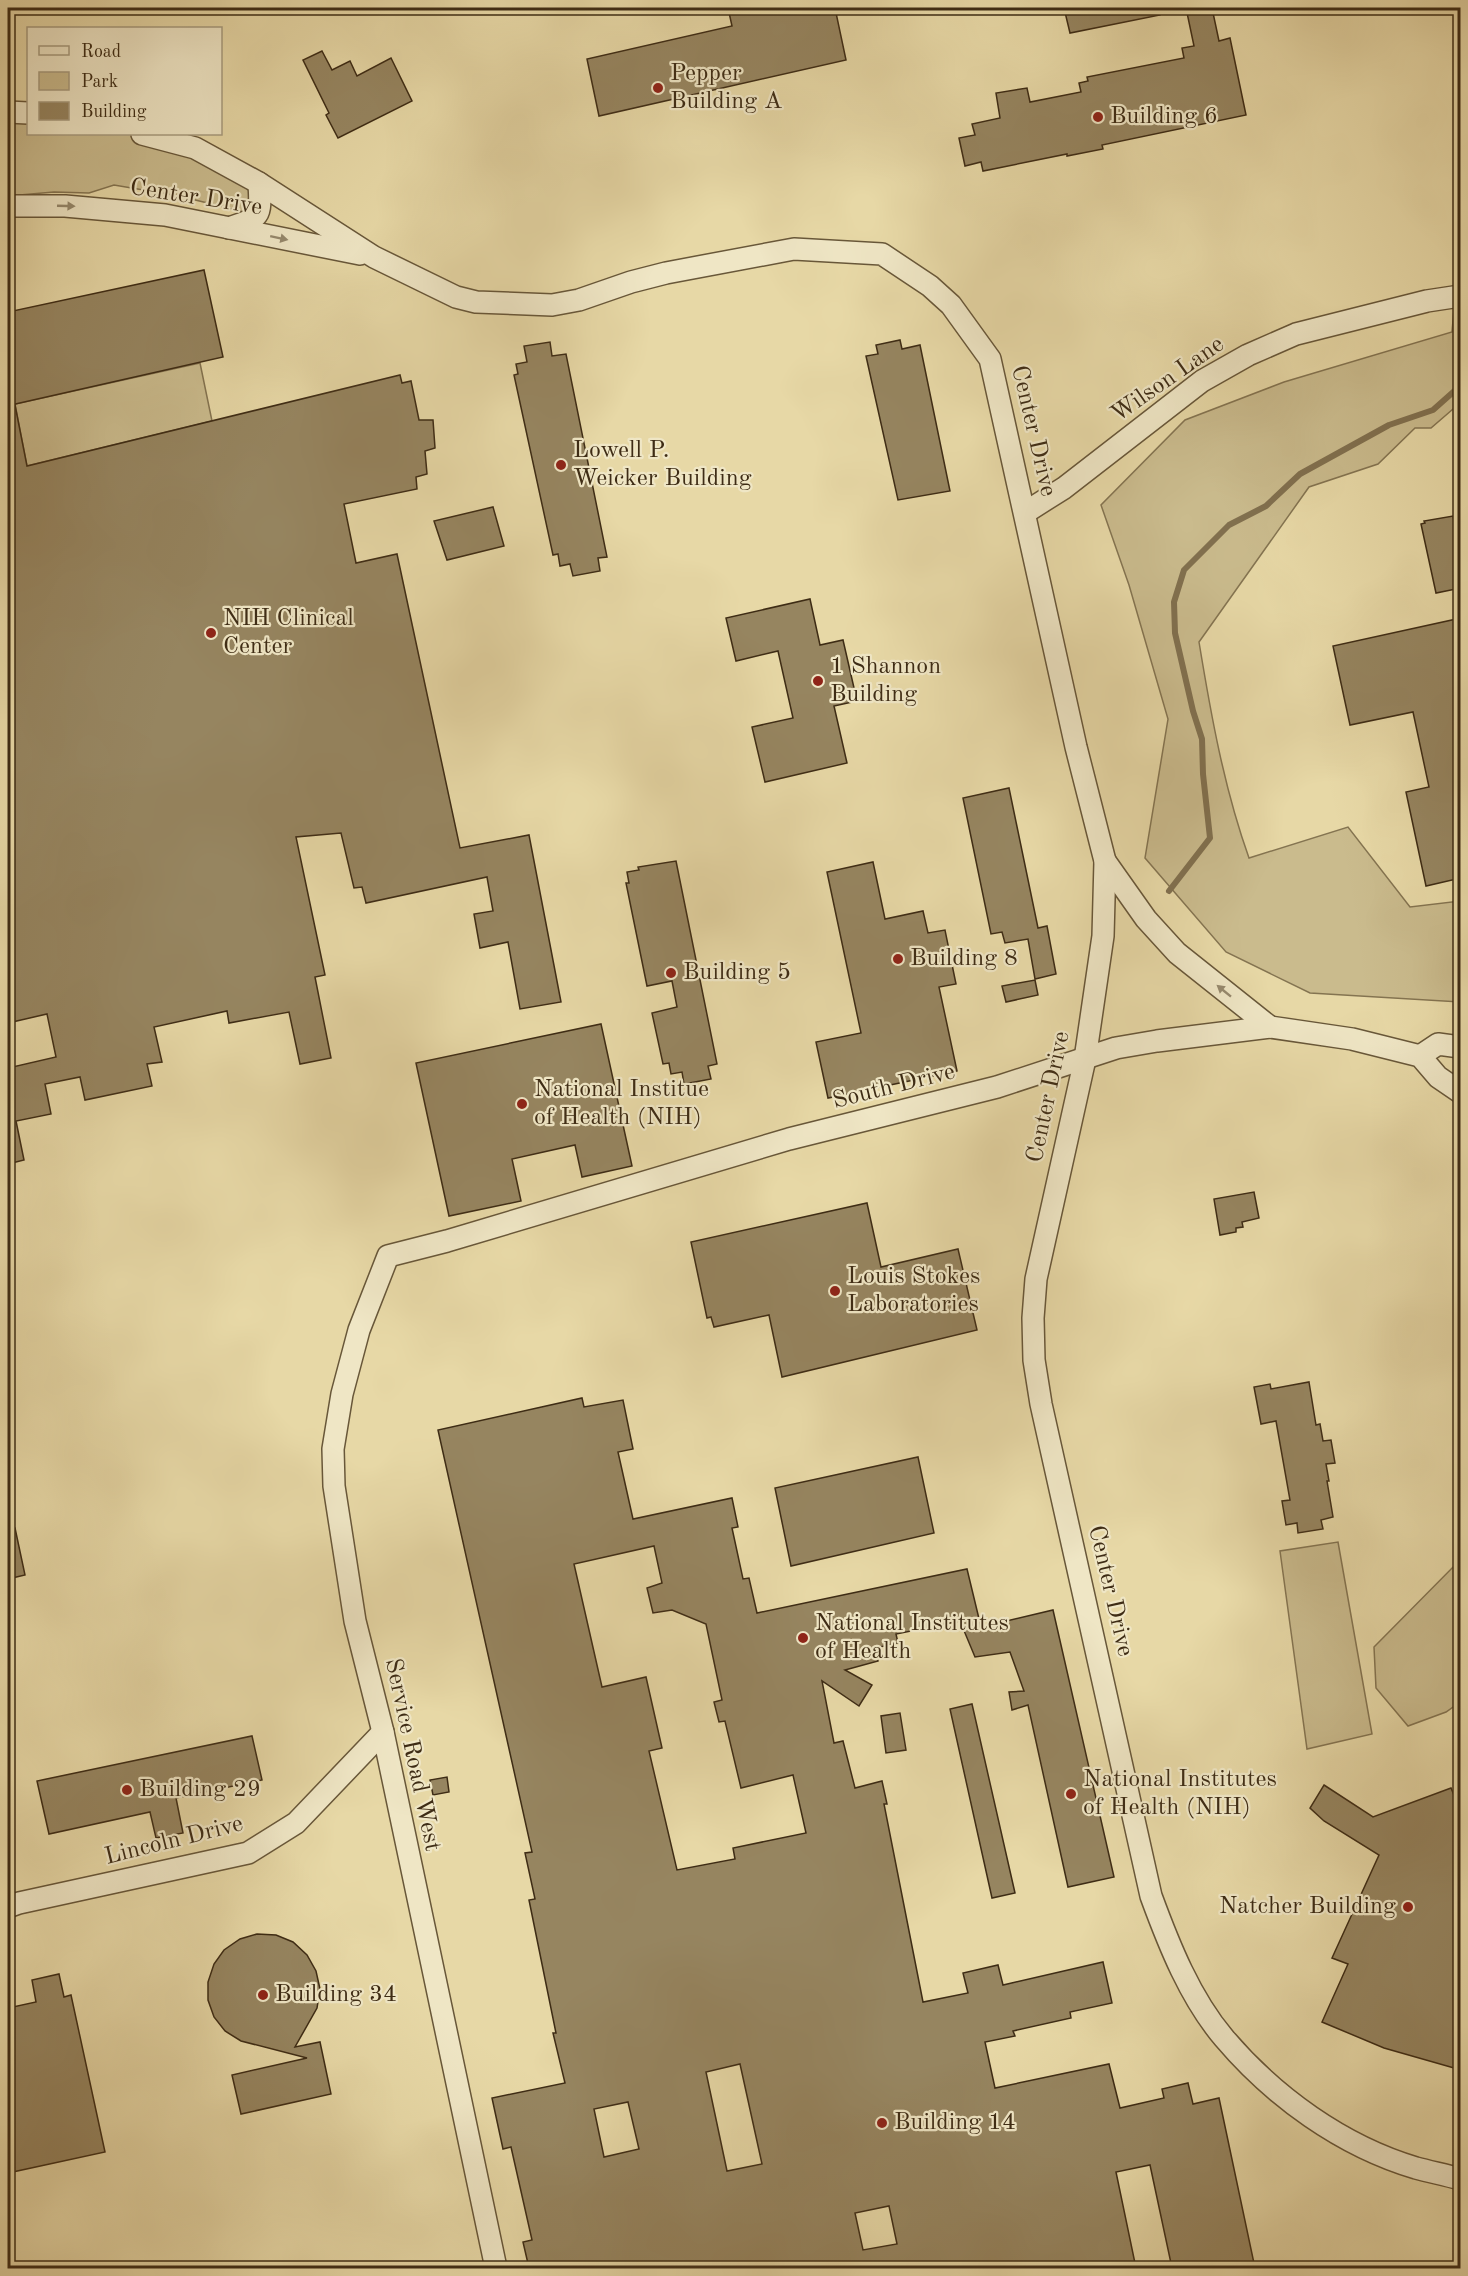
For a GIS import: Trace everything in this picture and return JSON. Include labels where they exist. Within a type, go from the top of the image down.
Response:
[{"type":"street","name":"Center Drive","points":[[146,135],[195,148],[259,183],[374,257],[456,297],[476,302],[552,305],[579,300],[666,273],[786,250],[882,254],[930,286],[951,305],[990,359],[1026,512],[1076,747],[1105,861],[1103,936],[1085,1059],[1036,1279],[1033,1318],[1034,1360],[1041,1404],[1151,1896],[1165,1934],[1195,1995],[1224,2038],[1269,2083],[1299,2109],[1373,2152],[1415,2168],[1461,2179]]},
{"type":"street","points":[[229,228],[252,220],[258,214],[260,208],[259,183]]},
{"type":"street","name":"Center Drive","points":[[8,206],[65,206],[165,215],[374,257]]},
{"type":"street","name":"Wilson Lane","points":[[1026,512],[1064,489],[1202,381],[1248,355],[1296,334],[1427,301],[1461,296]]},
{"type":"street","name":"Center Drive","points":[[1105,861],[1146,919],[1177,953],[1270,1027]]},
{"type":"street","name":"South Drive","points":[[388,1256],[447,1241],[789,1140],[997,1087],[1116,1048],[1270,1027],[1352,1039],[1420,1056]]},
{"type":"street","points":[[1461,1047],[1438,1044],[1420,1056],[1438,1077],[1461,1092]]},
{"type":"street","name":"Service Road West","points":[[388,1256],[359,1330],[342,1394],[333,1449],[338,1515],[355,1621],[383,1732],[496,2268]]},
{"type":"street","name":"Lincoln Drive","points":[[8,1907],[248,1853],[296,1823],[383,1732]]},
{"type":"green space","points":[[8,112],[27,113],[27,135],[144,135],[259,183],[251,221],[240,211],[179,196],[114,185],[89,193],[54,192],[8,196]]},
{"type":"green space","points":[[1460,241],[1460,403],[1431,428],[1415,428],[1378,464],[1309,487],[1199,642],[1225,778],[1249,858],[1348,827],[1410,907],[1460,901],[1460,1002],[1310,993],[1226,952],[1145,858],[1168,719],[1129,585],[1101,505],[1185,420],[1284,382],[1452,332]]},
{"type":"green space","points":[[200,363],[212,421],[27,466],[15,404]]},
{"type":"green space","points":[[1338,1542],[1372,1734],[1307,1749],[1280,1551]]},
{"type":"green space","points":[[1460,1560],[1460,1702],[1446,1712],[1408,1726],[1376,1688],[1374,1647]]},
{"type":"building","name":"Pepper Building A","points":[[728,8],[835,8],[846,60],[599,116],[587,59],[732,26]]},
{"type":"building","points":[[1064,8],[1159,8],[1160,15],[1070,33]]},
{"type":"building","name":"Building 6","points":[[1186,8],[1212,8],[1219,41],[1230,38],[1246,115],[1102,145],[1103,149],[1067,156],[1067,154],[983,171],[981,162],[965,166],[959,138],[975,135],[972,124],[1000,118],[996,93],[1027,88],[1030,102],[1081,92],[1079,83],[1088,81],[1087,77],[1184,58],[1182,48],[1194,46]]},
{"type":"building","points":[[322,51],[332,70],[350,61],[357,76],[391,58],[412,101],[338,138],[326,115],[329,113],[303,60]]},
{"type":"building","name":"NIH Clinical Center","points":[[204,270],[223,357],[11,405],[15,405],[27,466],[400,375],[402,383],[411,381],[419,420],[433,420],[435,448],[425,451],[427,474],[416,477],[417,489],[344,504],[356,563],[397,554],[460,848],[529,835],[561,1002],[520,1009],[508,942],[480,948],[474,914],[493,911],[487,877],[366,903],[362,887],[354,888],[341,833],[296,837],[325,975],[315,977],[331,1058],[300,1064],[289,1012],[229,1023],[227,1011],[154,1027],[162,1062],[147,1064],[152,1086],[85,1100],[80,1077],[45,1084],[51,1114],[16,1121],[24,1160],[8,1164],[8,1068],[56,1057],[47,1014],[8,1023],[8,312]]},
{"type":"building","points":[[900,340],[902,349],[920,345],[950,491],[898,500],[866,356],[878,354],[876,345]]},
{"type":"building","name":"Lowell P. Weicker Building","points":[[550,342],[552,356],[566,354],[607,557],[598,558],[600,571],[573,576],[570,564],[560,566],[558,554],[553,555],[514,375],[518,374],[516,364],[527,362],[524,346]]},
{"type":"building","points":[[493,507],[504,546],[447,560],[434,521]]},
{"type":"building","points":[[1453,516],[1461,549],[1461,588],[1436,593],[1421,524],[1425,523],[1424,521]]},
{"type":"building","name":"1 Shannon Building","points":[[810,599],[820,645],[843,640],[857,701],[834,706],[847,763],[765,782],[752,727],[793,718],[778,651],[736,661],[726,618]]},
{"type":"building","points":[[1461,618],[1461,878],[1426,886],[1406,792],[1429,787],[1413,712],[1350,725],[1333,646]]},
{"type":"building","points":[[1009,788],[1038,928],[1047,926],[1056,974],[1035,979],[1028,939],[1005,943],[1002,932],[991,934],[963,798]]},
{"type":"building","name":"Building 5","points":[[676,861],[717,1064],[708,1066],[711,1079],[684,1084],[682,1072],[671,1074],[669,1063],[663,1064],[652,1013],[677,1007],[672,981],[647,986],[626,883],[629,883],[627,872],[639,870],[638,867]]},
{"type":"building","name":"Building 8","points":[[873,862],[885,919],[923,911],[928,933],[945,930],[956,984],[939,987],[957,1071],[828,1098],[816,1042],[861,1033],[827,872]]},
{"type":"building","points":[[1035,980],[1038,995],[1006,1002],[1002,986]]},
{"type":"building","name":"National Institue of Health (NIH)","points":[[601,1024],[632,1166],[582,1177],[575,1145],[512,1159],[521,1201],[449,1216],[416,1063]]},
{"type":"building","points":[[1254,1192],[1259,1218],[1242,1222],[1243,1227],[1236,1228],[1236,1232],[1220,1235],[1214,1199]]},
{"type":"building","name":"Louis Stokes Laboratories","points":[[867,1203],[881,1267],[958,1249],[977,1330],[782,1377],[769,1315],[714,1327],[711,1317],[707,1318],[691,1242]]},
{"type":"building","points":[[1309,1382],[1316,1425],[1320,1424],[1323,1441],[1331,1440],[1335,1463],[1326,1464],[1333,1517],[1321,1520],[1323,1529],[1298,1533],[1297,1523],[1286,1525],[1282,1501],[1290,1500],[1276,1421],[1261,1424],[1254,1387],[1270,1384],[1271,1389]]},
{"type":"building","points":[[582,1398],[584,1407],[623,1400],[633,1449],[618,1452],[633,1519],[732,1498],[738,1527],[732,1528],[743,1579],[749,1578],[757,1613],[967,1569],[981,1627],[1053,1610],[1114,1877],[1068,1887],[1028,1705],[1012,1710],[1009,1692],[1024,1691],[1010,1652],[975,1657],[960,1621],[896,1634],[898,1643],[875,1648],[878,1661],[845,1670],[872,1685],[859,1706],[822,1681],[834,1743],[843,1741],[855,1788],[882,1781],[887,1804],[884,1804],[923,2002],[968,1993],[963,1973],[998,1965],[1003,1985],[1103,1962],[1112,2003],[1070,2012],[1071,2018],[1013,2031],[1015,2036],[985,2042],[995,2088],[1109,2064],[1120,2108],[1164,2098],[1162,2089],[1188,2083],[1193,2104],[1219,2098],[1255,2268],[1172,2268],[1150,2165],[1116,2172],[1136,2268],[529,2268],[523,2242],[532,2240],[511,2147],[503,2149],[492,2098],[565,2083],[553,2033],[556,2033],[529,1900],[535,1899],[525,1853],[532,1852],[438,1430]],"holes":[[[654,1546],[662,1583],[647,1588],[653,1613],[672,1610],[706,1624],[722,1700],[714,1702],[719,1722],[725,1721],[741,1788],[793,1775],[806,1833],[733,1848],[735,1859],[677,1870],[649,1751],[662,1748],[646,1677],[602,1687],[574,1564]],[[740,2064],[762,2164],[727,2171],[706,2072]],[[628,2102],[639,2149],[604,2157],[594,2109]],[[889,2206],[897,2244],[863,2250],[855,2213]]]},
{"type":"building","points":[[918,1457],[934,1533],[791,1566],[775,1488]]},
{"type":"building","points":[[15,1528],[25,1575],[8,1579],[8,1529]]},
{"type":"building","points":[[972,1704],[1015,1893],[992,1898],[950,1709]]},
{"type":"building","points":[[900,1713],[906,1750],[886,1753],[881,1716]]},
{"type":"building","name":"Building 29","points":[[252,1736],[262,1780],[176,1798],[183,1833],[156,1838],[150,1812],[49,1834],[37,1781]]},
{"type":"building","points":[[447,1777],[449,1792],[433,1795],[430,1780]]},
{"type":"building","name":"Natcher Building","points":[[1324,1785],[1373,1817],[1451,1788],[1461,1812],[1461,2070],[1384,2048],[1322,2022],[1348,1964],[1332,1958],[1379,1855],[1324,1821],[1310,1808]]},
{"type":"building","name":"Building 34","points":[[257,1934],[276,1935],[293,1942],[307,1955],[316,1971],[320,1989],[317,2008],[295,2047],[320,2042],[331,2094],[241,2114],[232,2075],[307,2058],[241,2041],[225,2031],[214,2017],[208,2000],[208,1982],[214,1964],[224,1950],[240,1939]]},
{"type":"building","points":[[59,1974],[64,1997],[71,1995],[105,2152],[8,2173],[8,2008],[36,2002],[32,1980]]},
{"type":"waterway","points":[[1169,891],[1210,838],[1203,774],[1202,739],[1193,711],[1175,633],[1174,602],[1184,570],[1229,525],[1266,506],[1300,474],[1389,425],[1433,410],[1460,386]]},
{"type":"place","name":"Pepper Building A","points":[[658,88]]},
{"type":"place","name":"Building 6","points":[[1098,117]]},
{"type":"place","name":"Lowell P. Weicker Building","points":[[561,465]]},
{"type":"place","name":"NIH Clinical Center","points":[[211,633]]},
{"type":"place","name":"1 Shannon Building","points":[[818,681]]},
{"type":"place","name":"Building 8","points":[[898,959]]},
{"type":"place","name":"Building 5","points":[[671,973]]},
{"type":"place","name":"National Institue of Health (NIH)","points":[[522,1104]]},
{"type":"place","name":"Louis Stokes Laboratories","points":[[835,1291]]},
{"type":"place","name":"National Institutes of Health","points":[[803,1638]]},
{"type":"place","name":"Building 29","points":[[127,1790]]},
{"type":"place","name":"National Institutes of Health (NIH)","points":[[1071,1794]]},
{"type":"place","name":"Natcher Building","points":[[1408,1907]]},
{"type":"place","name":"Building 34","points":[[263,1995]]},
{"type":"place","name":"Building 14","points":[[882,2123]]}]
